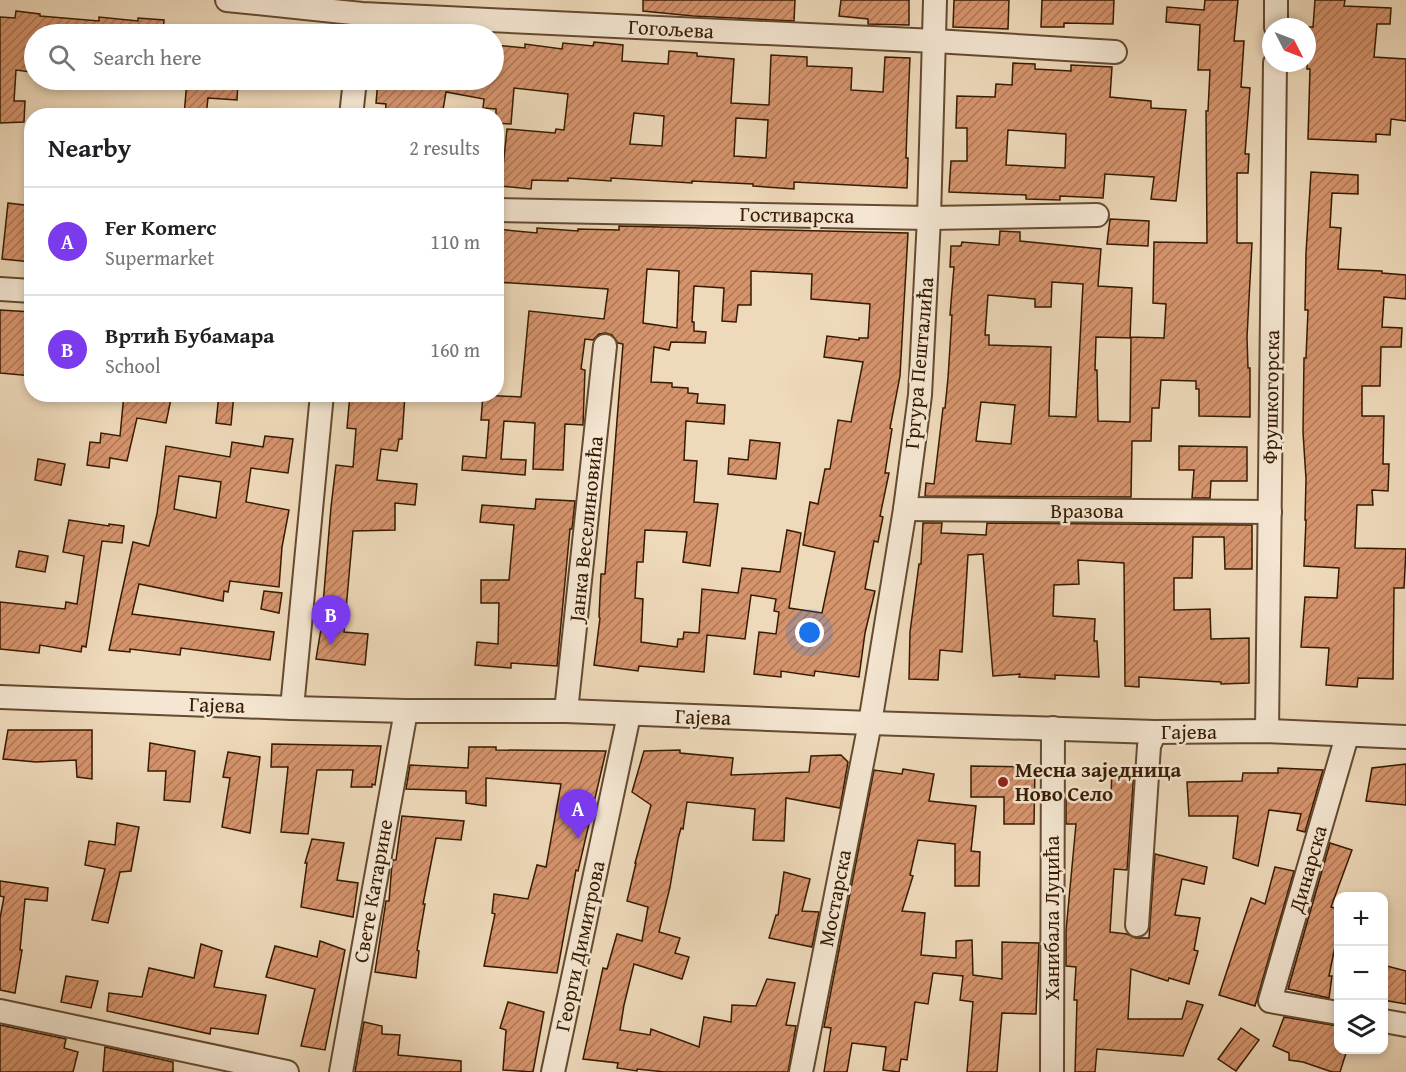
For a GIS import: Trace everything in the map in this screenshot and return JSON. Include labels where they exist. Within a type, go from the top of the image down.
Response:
[{"type":"street","name":"Гогољева","points":[[227,0],[362,16],[935,41],[1115,52]]},
{"type":"street","name":"Гргура Пешталића","points":[[870,723],[905,509],[920,395],[930,218],[935,0]]},
{"type":"street","points":[[1276,0],[1276,18]]},
{"type":"street","name":"Фрушкогорска","points":[[1267,731],[1275,72]]},
{"type":"street","points":[[352,108],[354,90]]},
{"type":"street","name":"Гостиварска","points":[[504,210],[930,218],[1097,215]]},
{"type":"street","points":[[0,289],[24,290]]},
{"type":"street","name":"Јанка Веселиновића","points":[[566,711],[605,346]]},
{"type":"street","points":[[292,708],[321,402]]},
{"type":"street","name":"Вразова","points":[[905,509],[1270,512]]},
{"type":"street","name":"Гајева","points":[[0,697],[292,708],[566,711],[1155,732],[1267,731],[1406,737]]},
{"type":"street","name":"Свете Катарине","points":[[341,1072],[406,711]]},
{"type":"street","name":"Георги Димитрова","points":[[553,1072],[629,715]]},
{"type":"street","name":"Мостарска","points":[[801,1072],[870,723]]},
{"type":"street","name":"Ханибала Луцића","points":[[1052,1072],[1053,728]]},
{"type":"street","points":[[1137,925],[1149,746],[1155,732]]},
{"type":"street","name":"Динарска","points":[[1334,1012],[1270,1001],[1347,736]]},
{"type":"street","points":[[0,1011],[287,1072]]},
{"type":"street","points":[[1388,1022],[1406,1025]]},
{"type":"building","points":[[643,0],[795,0],[794,21],[643,11]]},
{"type":"building","points":[[841,0],[909,0],[909,25],[868,24],[868,19],[839,16]]},
{"type":"building","points":[[954,0],[1009,0],[1008,29],[953,27]]},
{"type":"building","points":[[1042,0],[1114,0],[1113,24],[1064,23],[1064,27],[1041,27]]},
{"type":"building","points":[[1205,0],[1238,0],[1234,41],[1244,41],[1241,87],[1250,88],[1245,154],[1249,154],[1248,173],[1237,173],[1237,243],[1252,243],[1247,337],[1248,368],[1250,368],[1250,417],[1199,416],[1199,389],[1196,389],[1196,381],[1161,380],[1159,408],[1152,408],[1151,441],[1132,441],[1131,497],[925,496],[926,483],[934,484],[943,408],[945,408],[954,267],[950,267],[951,246],[961,246],[962,242],[999,245],[1000,231],[1020,232],[1020,241],[1101,249],[1098,286],[1132,288],[1130,338],[1096,337],[1098,421],[1130,422],[1131,337],[1164,338],[1166,304],[1153,303],[1154,242],[1207,243],[1206,111],[1208,111],[1210,70],[1198,70],[1200,25],[1166,22],[1167,7],[1204,10]],"holes":[[[1052,282],[1083,284],[1076,417],[1049,416],[1051,347],[989,345],[989,335],[985,335],[988,295],[1035,299],[1035,307],[1051,307]],[[981,402],[1015,405],[1011,444],[976,441]]]},
{"type":"building","points":[[1315,0],[1345,0],[1344,6],[1391,8],[1390,24],[1377,24],[1374,57],[1406,59],[1406,121],[1391,119],[1390,135],[1376,134],[1376,142],[1308,139],[1310,72],[1316,72],[1316,18],[1314,18]]},
{"type":"building","points":[[16,11],[40,14],[40,16],[99,21],[99,17],[138,21],[138,18],[164,20],[164,24],[24,24],[24,71],[16,70],[14,101],[25,101],[24,122],[0,123],[0,17],[15,18]]},
{"type":"building","points":[[594,42],[623,45],[622,61],[668,64],[669,51],[734,59],[731,103],[769,105],[771,55],[807,57],[807,66],[852,68],[851,90],[883,92],[885,57],[910,58],[907,188],[794,182],[794,189],[753,186],[753,184],[611,178],[611,181],[568,178],[568,181],[532,180],[531,189],[504,186],[507,129],[555,133],[556,129],[564,130],[568,94],[514,88],[511,124],[504,124],[504,108],[483,108],[484,99],[446,92],[443,108],[386,108],[386,104],[376,103],[377,90],[504,90],[504,46],[525,48],[525,44],[562,49],[563,43],[593,46]],"holes":[[[634,113],[664,116],[662,146],[630,144]],[[736,118],[768,120],[766,158],[734,156]]]},
{"type":"building","points":[[1013,63],[1035,64],[1035,69],[1071,71],[1071,65],[1112,67],[1110,97],[1151,101],[1151,108],[1186,110],[1176,201],[1151,199],[1154,177],[1105,174],[1103,198],[1060,196],[1060,200],[1026,199],[1026,195],[949,192],[951,161],[967,161],[967,128],[956,128],[957,96],[995,97],[996,84],[1012,85]],"holes":[[[1008,130],[1066,134],[1065,168],[1006,165]]]},
{"type":"building","points":[[186,90],[238,90],[237,100],[208,98],[207,108],[185,108]]},
{"type":"building","points":[[1311,172],[1358,175],[1358,194],[1332,193],[1330,227],[1341,228],[1338,269],[1382,271],[1382,273],[1406,275],[1406,299],[1384,297],[1382,327],[1402,328],[1401,347],[1381,347],[1380,386],[1362,386],[1362,416],[1384,416],[1383,464],[1389,464],[1388,491],[1372,490],[1373,505],[1357,505],[1355,548],[1406,549],[1404,588],[1394,588],[1393,679],[1358,678],[1357,687],[1326,685],[1329,648],[1301,647],[1305,597],[1337,598],[1339,568],[1304,566],[1306,479],[1303,432],[1304,358],[1306,358],[1308,310],[1305,310],[1306,253]]},
{"type":"building","points":[[8,203],[24,205],[24,261],[2,259]]},
{"type":"building","points":[[1110,219],[1149,221],[1148,246],[1107,244]]},
{"type":"building","points":[[619,226],[908,233],[900,376],[890,428],[892,429],[885,473],[889,473],[880,516],[883,517],[878,542],[874,541],[865,589],[875,591],[865,633],[859,677],[815,671],[814,676],[781,671],[781,677],[754,674],[759,632],[776,634],[779,612],[774,611],[776,599],[751,595],[745,639],[707,635],[704,672],[639,666],[638,671],[594,665],[600,618],[601,574],[605,574],[623,344],[618,343],[612,335],[599,334],[593,340],[585,339],[581,369],[585,370],[583,425],[565,424],[563,470],[533,469],[535,423],[504,421],[501,459],[526,460],[525,475],[462,470],[463,456],[486,458],[489,420],[481,420],[482,402],[504,402],[504,396],[521,397],[529,311],[604,319],[608,289],[504,282],[504,230],[537,233],[537,228],[578,231],[578,229],[619,230]],"holes":[[[647,269],[679,271],[677,328],[643,323]],[[751,271],[812,274],[811,299],[870,304],[868,338],[859,338],[859,340],[827,336],[824,357],[863,362],[851,422],[838,420],[830,469],[825,469],[818,504],[810,502],[803,545],[835,552],[822,613],[789,608],[801,533],[787,530],[780,572],[742,568],[738,593],[702,589],[699,633],[684,632],[683,639],[678,639],[677,647],[641,642],[643,599],[635,598],[637,562],[643,562],[645,530],[687,532],[683,562],[710,566],[718,504],[694,502],[697,461],[684,460],[686,421],[724,424],[725,405],[697,403],[698,394],[688,393],[688,388],[672,387],[672,383],[651,382],[654,347],[669,350],[671,342],[705,343],[706,332],[694,331],[694,322],[692,322],[694,286],[724,288],[722,321],[736,322],[738,305],[751,305]]]},
{"type":"building","points":[[0,310],[24,312],[24,375],[0,373]]},
{"type":"building","points":[[123,402],[170,402],[166,423],[137,418],[127,461],[110,458],[109,468],[87,465],[90,442],[100,443],[101,433],[120,436]]},
{"type":"building","points":[[218,402],[233,402],[231,425],[216,423]]},
{"type":"building","points":[[349,402],[404,402],[402,439],[399,439],[397,451],[381,449],[377,480],[417,484],[415,505],[395,503],[395,530],[353,531],[344,632],[368,634],[365,665],[316,659],[321,629],[336,465],[353,467],[356,429],[347,428]]},
{"type":"building","points":[[265,436],[293,439],[288,473],[251,468],[246,502],[289,510],[282,547],[279,587],[230,581],[228,592],[224,591],[223,601],[139,584],[132,614],[274,632],[270,660],[181,648],[180,655],[130,649],[130,652],[109,650],[133,542],[149,546],[157,514],[166,446],[230,457],[232,442],[263,447]],"holes":[[[179,476],[221,482],[216,518],[174,509]]]},
{"type":"building","points":[[750,440],[780,443],[776,479],[728,474],[729,458],[748,460]]},
{"type":"building","points":[[1179,446],[1247,447],[1247,481],[1211,481],[1210,498],[1192,498],[1194,470],[1179,470]]},
{"type":"building","points":[[38,459],[65,464],[61,485],[35,480]]},
{"type":"building","points":[[536,499],[575,501],[572,529],[570,529],[557,666],[511,663],[511,668],[475,665],[477,642],[498,644],[499,603],[481,603],[481,580],[509,580],[514,525],[480,522],[482,505],[535,509]]},
{"type":"building","points":[[69,520],[124,526],[122,543],[102,541],[86,647],[82,646],[81,652],[40,645],[39,653],[0,649],[0,602],[65,609],[66,602],[77,604],[84,556],[63,552]]},
{"type":"building","points":[[923,523],[942,523],[941,533],[986,535],[987,523],[1252,525],[1252,569],[1225,569],[1224,537],[1193,537],[1192,578],[1174,578],[1174,610],[1210,609],[1211,639],[1249,638],[1249,683],[1221,684],[1221,682],[1139,677],[1139,687],[1125,686],[1124,563],[1078,560],[1079,584],[1054,585],[1053,616],[1095,619],[1094,641],[1097,641],[1099,677],[1055,675],[1055,679],[1019,677],[1020,674],[993,676],[983,554],[968,555],[962,652],[940,650],[938,680],[909,679],[910,632],[919,564],[921,564]]},
{"type":"building","points":[[19,551],[48,556],[45,572],[16,567]]},
{"type":"building","points":[[264,591],[282,593],[279,613],[261,609]]},
{"type":"building","points":[[8,730],[92,730],[92,779],[77,777],[76,760],[36,762],[3,759]]},
{"type":"building","points":[[150,743],[195,751],[190,802],[164,800],[166,771],[148,771]]},
{"type":"building","points":[[272,744],[381,746],[375,785],[351,787],[353,770],[317,770],[308,834],[281,832],[288,767],[271,767]]},
{"type":"building","points":[[469,747],[496,747],[496,750],[606,751],[578,871],[576,870],[557,973],[484,966],[495,914],[492,913],[494,894],[528,899],[537,865],[546,867],[561,784],[486,778],[486,806],[466,803],[466,791],[406,789],[410,765],[468,768]]},
{"type":"building","points":[[680,750],[680,753],[733,758],[731,775],[809,772],[811,756],[841,755],[848,762],[840,808],[786,798],[784,841],[753,840],[755,809],[687,802],[659,932],[680,938],[675,953],[689,957],[682,979],[634,964],[624,1005],[620,1030],[650,1035],[651,1029],[699,1047],[704,1017],[731,1022],[732,1005],[756,1006],[767,979],[795,983],[786,1025],[796,1026],[788,1072],[665,1072],[637,1069],[637,1071],[617,1068],[618,1063],[583,1059],[603,968],[607,969],[617,934],[642,941],[648,907],[627,901],[651,805],[632,792],[644,751]]},
{"type":"building","points":[[228,752],[260,757],[250,833],[222,827],[230,778],[223,777]]},
{"type":"building","points":[[1406,764],[1406,805],[1366,801],[1372,768]]},
{"type":"building","name":"Месна заједница Ново Село","points":[[971,766],[1035,767],[1034,824],[1004,824],[1004,797],[971,797]]},
{"type":"building","points":[[1278,768],[1323,770],[1305,832],[1297,830],[1301,814],[1269,810],[1258,866],[1233,858],[1238,816],[1189,816],[1187,782],[1242,781],[1243,773],[1278,773]]},
{"type":"building","points":[[903,769],[934,774],[929,801],[976,806],[971,851],[980,852],[979,886],[955,886],[955,844],[918,840],[910,875],[913,876],[902,911],[925,913],[921,955],[956,958],[956,941],[972,940],[973,975],[1002,979],[1002,942],[1039,943],[1036,1014],[1002,1013],[997,1072],[967,1072],[973,1002],[960,1000],[963,976],[933,973],[928,1004],[915,1002],[907,1060],[901,1059],[899,1072],[883,1070],[886,1047],[852,1043],[847,1072],[824,1072],[831,1028],[824,1027],[874,770],[902,774]]},
{"type":"building","points":[[1112,769],[1134,771],[1127,870],[1114,869],[1110,932],[1127,934],[1136,938],[1149,938],[1155,854],[1207,867],[1204,884],[1182,879],[1175,915],[1200,918],[1194,950],[1198,951],[1189,984],[1169,978],[1168,981],[1131,969],[1128,1019],[1182,1019],[1187,1001],[1203,1005],[1183,1056],[1097,1049],[1095,1072],[1075,1072],[1076,967],[1066,966],[1066,931],[1076,824],[1066,824],[1066,798],[1111,797]]},
{"type":"building","points":[[402,816],[464,821],[461,840],[436,838],[423,904],[425,904],[417,950],[419,951],[416,978],[375,972]]},
{"type":"building","points":[[117,823],[139,827],[131,871],[120,872],[108,923],[92,920],[105,869],[85,865],[89,841],[115,845]]},
{"type":"building","points":[[312,839],[344,843],[337,880],[358,883],[353,917],[301,907],[307,863],[305,863]]},
{"type":"building","points":[[1330,843],[1352,850],[1337,892],[1334,892],[1331,907],[1334,908],[1334,952],[1329,976],[1332,976],[1329,998],[1288,989]]},
{"type":"building","points":[[1275,867],[1294,871],[1255,1006],[1219,995],[1251,898],[1265,904]]},
{"type":"building","points":[[784,872],[810,879],[802,911],[819,912],[812,947],[769,938],[776,915],[778,915]]},
{"type":"building","points":[[0,881],[48,888],[47,901],[25,899],[20,950],[22,950],[15,993],[0,990],[0,918],[4,897],[0,896]]},
{"type":"building","points":[[320,941],[345,950],[325,1050],[301,1046],[315,989],[266,977],[275,946],[317,957]]},
{"type":"building","points":[[201,944],[222,951],[214,987],[266,995],[258,1034],[211,1028],[210,1034],[107,1011],[109,993],[142,997],[149,968],[194,978]]},
{"type":"building","points":[[1388,966],[1406,971],[1406,1004],[1388,1001]]},
{"type":"building","points":[[66,976],[98,981],[91,1008],[61,1002]]},
{"type":"building","points":[[508,1002],[544,1012],[533,1072],[503,1070],[506,1030],[500,1028]]},
{"type":"building","points":[[1284,1017],[1334,1025],[1334,1054],[1346,1054],[1340,1072],[1332,1072],[1303,1062],[1289,1060],[1289,1053],[1273,1046]]},
{"type":"building","points":[[364,1022],[382,1026],[382,1034],[400,1035],[398,1055],[461,1061],[461,1072],[355,1072]]},
{"type":"building","points":[[0,1025],[66,1039],[64,1048],[78,1052],[73,1072],[0,1072]]},
{"type":"building","points":[[1241,1028],[1259,1040],[1236,1071],[1218,1059]]},
{"type":"building","points":[[105,1047],[173,1062],[173,1072],[103,1072]]},
{"type":"place","name":"Вртић Бубамара","points":[[331,645]]},
{"type":"place","name":"Месна заједница Ново Село","points":[[1003,782]]},
{"type":"place","name":"Fer Komerc","points":[[578,839]]}]
